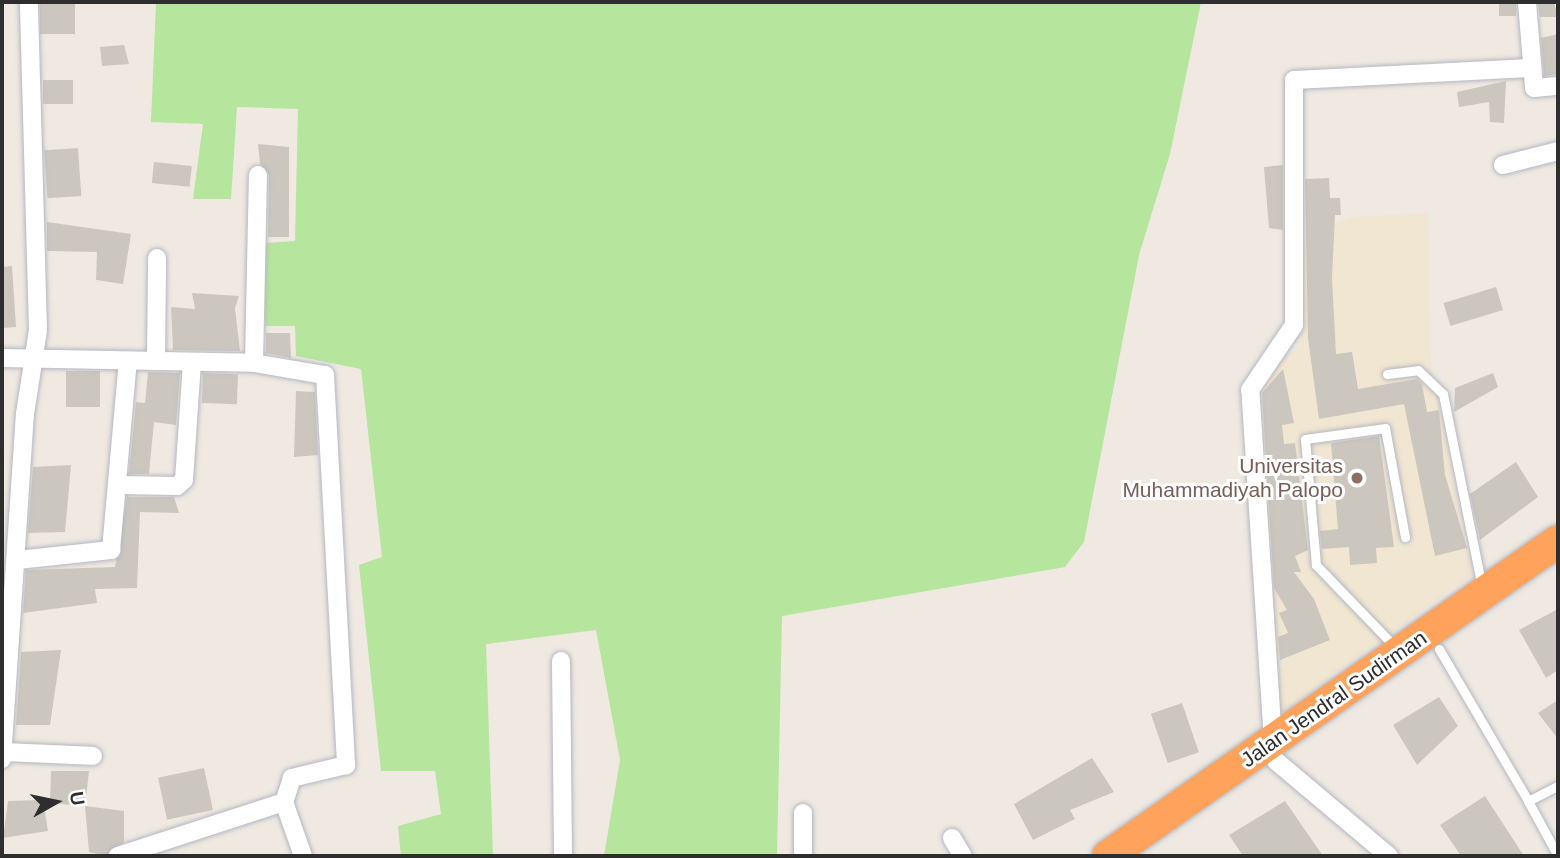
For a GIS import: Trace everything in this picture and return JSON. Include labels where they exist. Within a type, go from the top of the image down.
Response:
[{"type":"highway","name":"Jalan Jendral Sudirman","points":[[1140,856],[1402,653],[1558,541]]},
{"type":"highway","name":"Jalan Jendral Sudirman","points":[[1108,856],[1439,649],[1558,567]]},
{"type":"street","points":[[2,759],[7,614],[17,560],[10,525],[34,357],[29,2]]},
{"type":"street","points":[[1527,2],[1535,90],[1558,86]]},
{"type":"street","points":[[1389,856],[1275,751],[1250,390],[1294,325],[1294,80],[1531,68]]},
{"type":"street","points":[[1503,165],[1558,151]]},
{"type":"street","points":[[254,363],[258,175]]},
{"type":"street","points":[[156,362],[157,258]]},
{"type":"street","points":[[2,358],[254,363],[325,375],[330,404],[336,658],[348,759],[344,767],[292,778],[284,802],[303,856]]},
{"type":"street","points":[[17,560],[110,552],[119,485],[128,361]]},
{"type":"street","points":[[119,485],[182,484],[192,362]]},
{"type":"street","points":[[561,661],[563,856]]},
{"type":"street","points":[[2,752],[93,756]]},
{"type":"street","points":[[118,856],[284,802]]},
{"type":"street","points":[[803,813],[803,856]]},
{"type":"street","points":[[952,838],[962,856]]},
{"type":"lane","points":[[1387,374],[1418,370],[1443,394],[1483,593]]},
{"type":"lane","points":[[1402,653],[1320,574],[1305,439],[1385,428],[1405,537]]},
{"type":"lane","points":[[1439,649],[1558,856]]},
{"type":"lane","points":[[1528,801],[1558,786]]},
{"type":"shaded area","name":"Universitas Muhammadiyah Palopo","points":[[1428,213],[1431,363],[1472,574],[1279,714],[1254,381],[1301,346],[1299,239],[1352,217]]},
{"type":"green space","points":[[156,2],[1201,2],[1170,154],[1139,255],[1084,542],[1065,567],[782,616],[777,856],[604,856],[620,760],[596,630],[486,644],[493,856],[401,856],[398,826],[441,814],[435,771],[381,771],[359,565],[382,557],[361,369],[296,356],[295,326],[265,326],[266,243],[295,241],[298,109],[237,107],[231,199],[193,199],[203,124],[151,122]]},
{"type":"building","points":[[40,2],[75,2],[75,34],[40,34]]},
{"type":"building","points":[[1499,2],[1516,2],[1516,16],[1499,16]]},
{"type":"building","points":[[1538,2],[1554,2],[1558,17],[1540,17]]},
{"type":"building","points":[[1558,34],[1558,74],[1544,76],[1541,38]]},
{"type":"building","points":[[124,45],[129,64],[102,66],[100,47]]},
{"type":"building","points":[[43,80],[73,80],[73,104],[43,104]]},
{"type":"building","points":[[1506,81],[1504,123],[1490,122],[1489,102],[1459,107],[1457,92]]},
{"type":"building","points":[[258,144],[289,147],[289,237],[268,237],[269,175],[260,164]]},
{"type":"building","points":[[78,148],[81,196],[47,198],[44,150]]},
{"type":"building","points":[[154,162],[192,166],[190,187],[152,183]]},
{"type":"building","points":[[1283,165],[1283,230],[1269,228],[1264,167]]},
{"type":"building","points":[[1329,178],[1330,198],[1340,198],[1341,215],[1335,215],[1332,278],[1336,354],[1352,352],[1358,389],[1417,379],[1422,384],[1427,412],[1439,410],[1445,475],[1467,548],[1435,556],[1404,404],[1319,419],[1308,338],[1305,179]]},
{"type":"building","points":[[47,222],[131,234],[123,284],[96,280],[97,252],[47,251]]},
{"type":"building","points":[[12,266],[16,327],[2,328],[2,267]]},
{"type":"building","points":[[1496,287],[1503,310],[1450,326],[1443,303]]},
{"type":"building","points":[[192,293],[239,296],[235,308],[240,351],[173,350],[171,307],[195,309]]},
{"type":"building","points":[[266,333],[290,333],[291,358],[266,353]]},
{"type":"building","points":[[1283,369],[1294,423],[1282,425],[1284,444],[1295,443],[1308,550],[1295,556],[1301,572],[1294,572],[1314,599],[1330,640],[1280,660],[1278,637],[1288,633],[1279,613],[1287,610],[1274,588],[1262,393]]},
{"type":"building","points":[[66,371],[100,371],[100,407],[66,407]]},
{"type":"building","points":[[148,372],[180,373],[176,425],[154,422],[149,474],[129,474],[136,402],[145,403]]},
{"type":"building","points":[[203,373],[238,374],[237,404],[202,403]]},
{"type":"building","points":[[1493,373],[1498,387],[1454,412],[1455,388]]},
{"type":"building","points":[[296,391],[315,392],[318,455],[294,457]]},
{"type":"building","points":[[1379,436],[1394,547],[1376,548],[1377,563],[1350,565],[1349,547],[1322,549],[1320,531],[1338,529],[1331,443]]},
{"type":"building","points":[[1516,462],[1538,497],[1480,540],[1470,494]]},
{"type":"building","points":[[71,465],[65,532],[28,533],[33,467]]},
{"type":"building","points":[[127,497],[174,497],[179,513],[140,512],[137,588],[95,589],[97,603],[23,613],[26,570],[115,567]]},
{"type":"building","points":[[1558,609],[1558,670],[1546,678],[1519,630]]},
{"type":"building","points":[[61,650],[50,725],[16,725],[21,652]]},
{"type":"building","points":[[1439,697],[1458,726],[1417,765],[1393,725]]},
{"type":"building","points":[[1558,700],[1558,739],[1538,713]]},
{"type":"building","points":[[1182,703],[1199,752],[1168,763],[1151,714]]},
{"type":"building","points":[[1092,758],[1114,792],[1070,810],[1075,819],[1033,840],[1014,804]]},
{"type":"building","points":[[204,768],[213,810],[167,820],[158,778]]},
{"type":"building","points":[[51,771],[89,771],[85,806],[50,803]]},
{"type":"building","points":[[1485,796],[1524,856],[1461,856],[1440,825]]},
{"type":"building","points":[[43,800],[48,831],[3,838],[8,801]]},
{"type":"building","points":[[1285,801],[1323,856],[1243,856],[1229,835]]},
{"type":"building","points":[[85,806],[124,811],[124,842],[107,856],[89,852]]},
{"type":"place","name":"Universitas Muhammadiyah Palopo","points":[[1357,478]]}]
